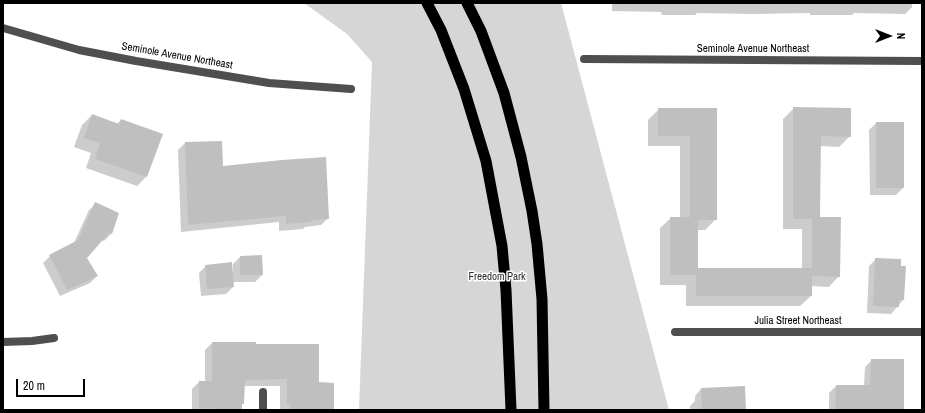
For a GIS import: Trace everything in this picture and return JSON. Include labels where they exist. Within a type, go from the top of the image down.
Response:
[{"type":"highway","points":[[427,3],[441,30],[464,89],[486,161],[502,246],[506,290],[511,410]]},
{"type":"highway","points":[[467,3],[481,31],[504,93],[521,157],[531,204],[541,274],[544,410]]},
{"type":"street","name":"Seminole Avenue Northeast","points":[[3,28],[79,50],[136,61],[269,83],[351,88]]},
{"type":"street","name":"Seminole Avenue Northeast","points":[[584,59],[922,61]]},
{"type":"street","name":"Julia Street Northeast","points":[[675,332],[922,332]]},
{"type":"street","points":[[3,342],[32,341],[54,338]]},
{"type":"street","points":[[263,392],[263,410]]},
{"type":"green space","name":"Freedom Park","points":[[304,3],[561,3],[669,410],[359,410],[372,62],[347,34]]},
{"type":"building","points":[[793,107],[851,108],[851,137],[821,136],[820,217],[841,217],[840,277],[812,276],[812,296],[696,296],[696,275],[670,275],[670,217],[690,217],[690,136],[658,136],[658,108],[717,108],[717,220],[698,220],[698,268],[812,268],[812,219],[793,219]]},
{"type":"building","points":[[92,114],[119,124],[121,119],[163,134],[147,177],[95,159],[100,143],[84,138]]},
{"type":"building","points":[[876,122],[904,122],[904,188],[876,188]]},
{"type":"building","points":[[222,141],[223,166],[326,157],[329,219],[286,224],[286,216],[188,225],[185,142]]},
{"type":"building","points":[[95,202],[119,213],[112,234],[109,233],[87,258],[98,276],[67,290],[49,255],[78,240]]},
{"type":"building","points":[[262,255],[263,275],[240,275],[240,256]]},
{"type":"building","points":[[875,258],[901,259],[901,266],[906,266],[904,300],[899,300],[899,307],[873,306]]},
{"type":"building","points":[[232,262],[234,287],[207,289],[205,265]]},
{"type":"building","points":[[212,342],[319,344],[319,382],[334,383],[334,410],[290,410],[290,404],[287,404],[287,379],[245,380],[244,404],[242,404],[242,410],[199,408],[199,381],[212,381]]},
{"type":"building","points":[[871,359],[904,359],[904,410],[835,410],[836,385],[870,385]]},
{"type":"building","points":[[745,386],[746,410],[702,410],[701,388]]}]
